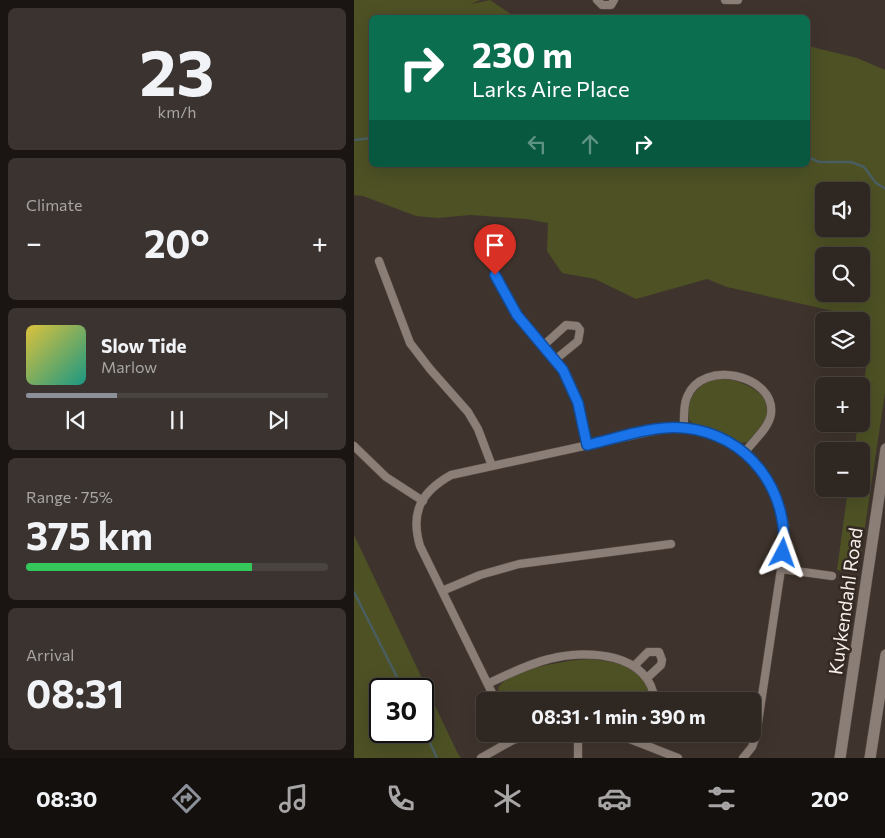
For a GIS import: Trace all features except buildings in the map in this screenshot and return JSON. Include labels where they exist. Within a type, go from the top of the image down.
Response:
[{"type":"main road","name":"Kuykendahl Road","points":[[840,758],[885,449]]},
{"type":"main road","points":[[870,758],[885,655]]},
{"type":"street","points":[[597,0],[602,5],[611,5],[614,0]]},
{"type":"street","points":[[725,0],[738,0]]},
{"type":"street","points":[[380,261],[390,284],[402,326],[410,343],[468,412],[478,429],[492,466]]},
{"type":"street","points":[[495,275],[517,315],[556,359],[572,386],[587,445]]},
{"type":"street","points":[[544,345],[566,325],[577,326],[580,330],[578,341],[556,359]]},
{"type":"street","points":[[684,428],[687,397],[699,382],[706,378],[723,374],[742,378],[764,392],[771,406],[769,422],[745,452]]},
{"type":"street","points":[[492,692],[429,565],[417,534],[416,513],[430,490],[451,475],[650,431],[684,428],[716,435],[745,452],[765,475],[778,501],[785,532],[756,736],[752,747],[743,758]]},
{"type":"street","points":[[354,446],[386,477],[423,500]]},
{"type":"street","points":[[442,591],[480,575],[519,564],[671,544]]},
{"type":"street","points":[[781,569],[832,576]]},
{"type":"street","points":[[634,665],[648,652],[659,652],[662,660],[660,666],[647,678]]},
{"type":"street","points":[[489,683],[532,664],[570,656],[614,658],[634,665],[647,678],[652,692]]},
{"type":"street","points":[[482,758],[505,742]]},
{"type":"street","points":[[578,742],[578,758]]},
{"type":"street","points":[[649,742],[678,758]]},
{"type":"green space","points":[[354,0],[480,0],[471,4],[490,0],[512,15],[369,15],[369,167],[810,167],[810,46],[857,58],[885,70],[885,393],[870,493],[870,442],[855,442],[857,432],[870,432],[870,377],[865,377],[866,367],[870,367],[870,312],[838,312],[727,287],[707,279],[636,299],[595,279],[562,273],[547,251],[548,223],[527,219],[470,215],[438,218],[416,216],[363,196],[354,195]]},
{"type":"green space","points":[[721,378],[747,385],[762,396],[767,403],[766,420],[748,442],[740,443],[723,434],[695,425],[689,420],[689,405],[695,392],[706,383]]},
{"type":"green space","points":[[847,497],[869,497],[860,560],[847,572],[837,570]]},
{"type":"green space","points":[[354,535],[422,678],[369,678],[369,743],[434,743],[434,704],[461,758],[354,758]]},
{"type":"green space","points":[[589,659],[621,664],[637,673],[649,692],[499,692],[498,689],[503,682],[512,676],[539,667]]},
{"type":"waterway","points":[[354,140],[369,138]]},
{"type":"waterway","points":[[810,158],[819,162],[851,162],[864,167],[876,183],[886,189]]},
{"type":"waterway","points":[[354,592],[397,678]]},
{"type":"waterway","points":[[430,743],[437,758]]},
{"type":"route","points":[[495,275],[508,302],[517,315],[528,330],[556,359],[572,386],[578,403],[587,445],[666,428],[699,430],[716,435],[732,443],[755,462],[773,488],[784,526],[783,553]]}]
